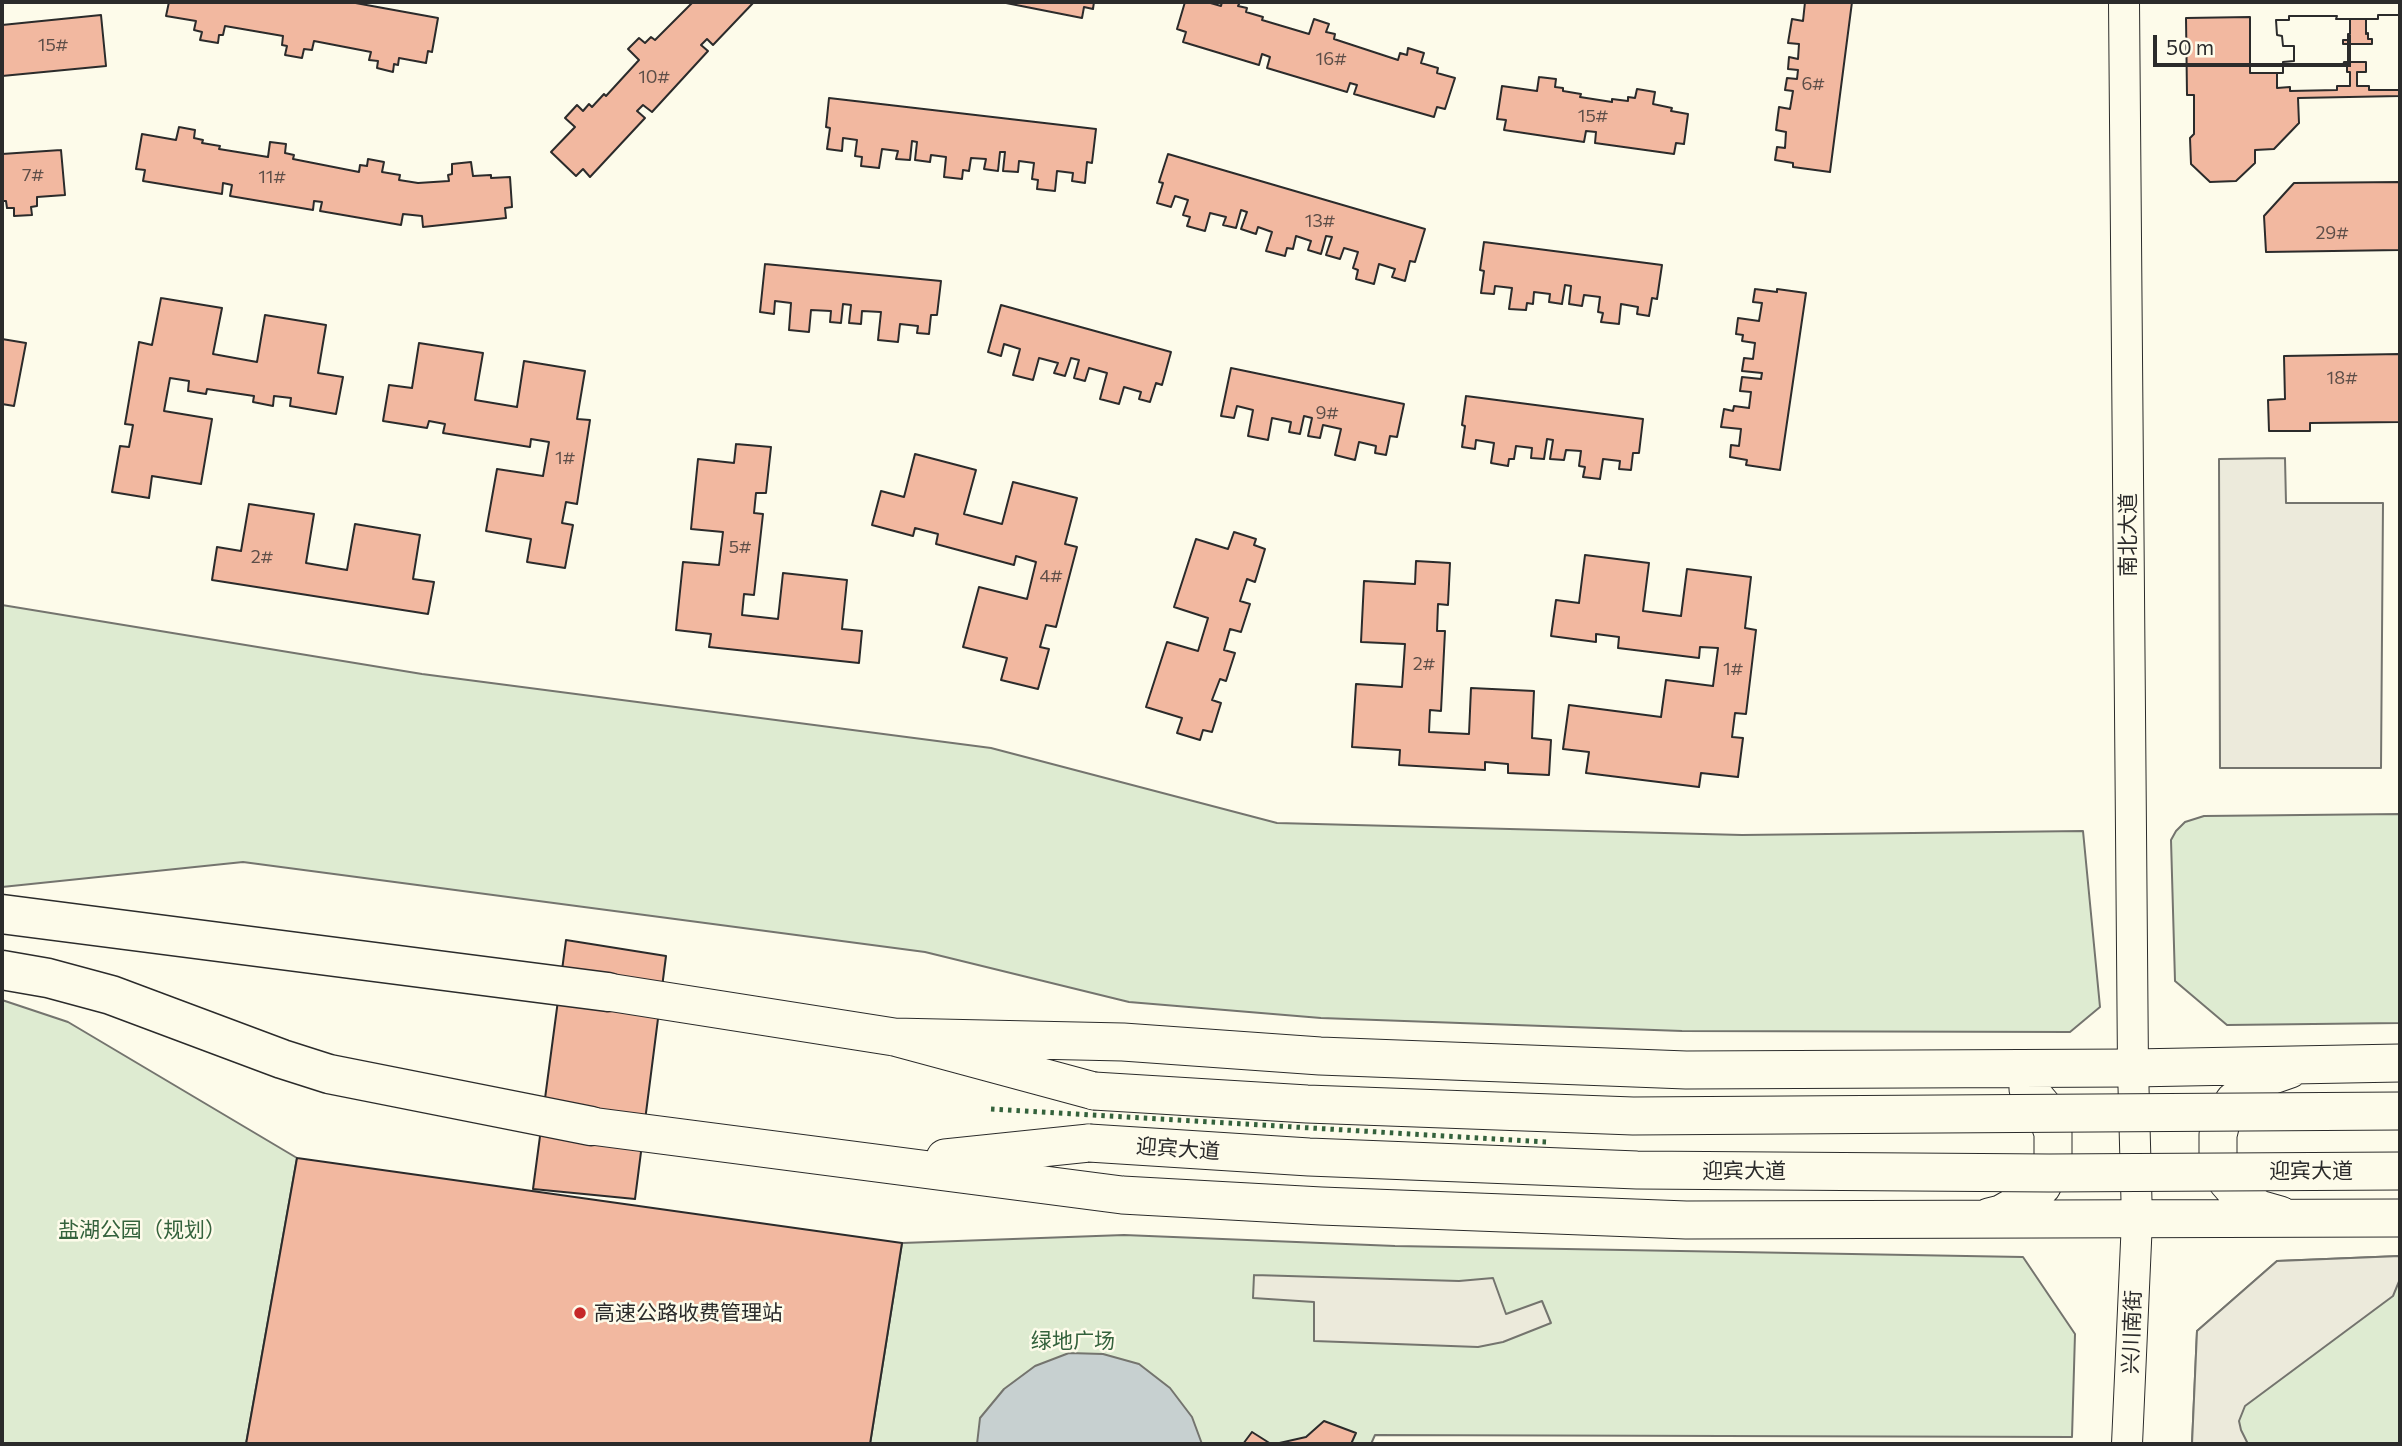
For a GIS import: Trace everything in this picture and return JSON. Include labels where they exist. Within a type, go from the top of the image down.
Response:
[{"type":"highway","points":[[2,914],[608,992]]},
{"type":"highway","points":[[2,970],[48,978],[111,995],[329,1074],[591,1126]]},
{"type":"main road","points":[[608,992],[894,1037],[1094,1091],[1307,1104],[1633,1116],[2400,1111]]},
{"type":"main road","points":[[894,1037],[1123,1042],[1320,1056],[1686,1070],[2133,1069],[2400,1063]]},
{"type":"main road","points":[[2295,1219],[2259,1209],[2241,1197],[2227,1181],[2218,1157],[2218,1135],[2221,1123],[2234,1101],[2270,1076],[2304,1065]]},
{"type":"main road","points":[[1976,1069],[2008,1078],[2028,1089],[2044,1108],[2053,1133],[2055,1150],[2053,1163],[2042,1186],[2029,1198],[2001,1214],[1978,1220]]},
{"type":"main road","points":[[591,1126],[1122,1195],[1321,1206],[1686,1220],[2400,1218]]},
{"type":"main road","name":"迎宾大道","points":[[877,1164],[1089,1143],[1309,1157],[1637,1170],[2049,1173],[2400,1171]]},
{"type":"street","name":"南北大道","points":[[2124,2],[2133,1069],[2137,1220]]},
{"type":"street","name":"兴川南街","points":[[2127,1444],[2137,1220]]},
{"type":"green space","points":[[2,605],[422,674],[991,748],[1277,823],[1742,835],[2083,831],[2100,1007],[2070,1032],[1682,1031],[1321,1018],[1129,1002],[925,952],[243,862],[2,887]]},
{"type":"green space","points":[[2400,814],[2400,1023],[2227,1025],[2175,981],[2171,840],[2185,822],[2204,816]]},
{"type":"green space","name":"盐湖公园（规划）","points":[[2,1000],[68,1022],[297,1158],[246,1444],[2,1444]]},
{"type":"green space","name":"绿地广场","points":[[1124,1235],[1395,1246],[2023,1257],[2075,1334],[2072,1437],[1375,1435],[1371,1444],[870,1444],[902,1243]]},
{"type":"green space","points":[[2400,1256],[2400,1444],[2192,1444],[2197,1331],[2277,1261]]},
{"type":"shaded area","points":[[2285,458],[2286,503],[2383,503],[2381,768],[2220,768],[2219,459]]},
{"type":"shaded area","points":[[2400,1256],[2400,1279],[2393,1296],[2245,1406],[2239,1421],[2248,1444],[2192,1444],[2197,1331],[2277,1261]]},
{"type":"shaded area","points":[[1254,1275],[1459,1281],[1493,1278],[1506,1314],[1542,1301],[1551,1323],[1503,1342],[1478,1347],[1314,1341],[1314,1302],[1253,1298]]},
{"type":"shaded area","points":[[1069,1353],[1103,1354],[1139,1364],[1170,1388],[1192,1417],[1202,1444],[977,1444],[980,1418],[1004,1389],[1035,1366]]},
{"type":"building","points":[[169,2],[350,2],[438,18],[432,52],[428,51],[426,63],[399,58],[398,65],[394,64],[393,72],[377,68],[378,61],[369,60],[371,52],[314,41],[312,50],[304,49],[302,58],[285,55],[287,46],[282,45],[283,36],[225,26],[223,35],[219,35],[218,43],[200,40],[202,32],[194,30],[196,21],[166,16]]},
{"type":"building","points":[[693,2],[754,2],[713,45],[707,39],[701,45],[708,51],[652,112],[643,105],[637,111],[645,118],[590,177],[583,169],[576,176],[551,152],[575,127],[565,118],[577,105],[583,111],[589,104],[592,107],[604,94],[606,96],[639,60],[628,49],[639,38],[645,43],[651,37],[655,40]]},
{"type":"building","points":[[1001,2],[1094,2],[1093,9],[1084,7],[1082,18]]},
{"type":"building","points":[[1185,2],[1207,2],[1221,6],[1222,2],[1240,2],[1238,6],[1247,8],[1246,12],[1263,17],[1262,20],[1309,34],[1314,19],[1329,24],[1326,32],[1335,34],[1334,39],[1398,60],[1400,53],[1407,55],[1408,48],[1424,53],[1421,63],[1438,68],[1437,73],[1455,78],[1445,109],[1437,107],[1434,117],[1354,94],[1357,85],[1350,83],[1347,92],[1267,68],[1270,57],[1262,54],[1259,65],[1183,42],[1186,32],[1177,29]]},
{"type":"building","points":[[1805,2],[1852,2],[1830,172],[1793,167],[1793,163],[1775,160],[1777,147],[1785,148],[1786,132],[1776,130],[1779,107],[1790,109],[1793,91],[1785,90],[1787,78],[1797,79],[1798,70],[1788,69],[1789,57],[1798,59],[1799,44],[1788,43],[1792,19],[1803,21]]},
{"type":"building","points":[[101,15],[106,66],[2,76],[2,25]]},
{"type":"building","points":[[2378,15],[2400,15],[2400,96],[2298,98],[2299,123],[2274,149],[2255,150],[2255,163],[2236,181],[2210,182],[2191,164],[2190,138],[2194,134],[2194,95],[2187,95],[2186,18],[2250,17],[2250,73],[2283,73],[2283,62],[2294,61],[2294,46],[2283,46],[2282,36],[2277,35],[2276,20],[2289,20],[2289,16],[2378,19]]},
{"type":"building","points":[[2378,15],[2400,15],[2400,90],[2369,90],[2369,86],[2357,86],[2357,72],[2366,72],[2366,62],[2344,62],[2343,66],[2347,66],[2347,72],[2350,72],[2350,86],[2337,86],[2337,90],[2290,91],[2290,87],[2277,88],[2277,73],[2283,73],[2283,62],[2294,61],[2294,46],[2283,46],[2282,36],[2277,35],[2276,20],[2289,20],[2289,16],[2337,16],[2336,19],[2350,19],[2350,34],[2348,40],[2343,40],[2343,44],[2372,44],[2372,39],[2368,39],[2368,33],[2366,34],[2366,19],[2378,19]]},
{"type":"building","points":[[1539,77],[1556,79],[1555,87],[1581,94],[1580,97],[1612,102],[1612,99],[1628,101],[1628,97],[1635,98],[1637,89],[1655,92],[1653,104],[1688,114],[1684,144],[1676,143],[1674,154],[1595,143],[1596,132],[1586,131],[1584,142],[1504,130],[1506,120],[1497,119],[1502,86],[1537,91]]},
{"type":"building","points":[[829,98],[1096,129],[1092,163],[1087,162],[1085,183],[1072,181],[1073,173],[1057,171],[1055,191],[1037,189],[1038,180],[1032,179],[1034,163],[1019,161],[1018,172],[1003,171],[1005,152],[1000,152],[998,171],[984,169],[986,159],[971,158],[969,171],[963,170],[962,179],[944,177],[946,157],[931,155],[930,162],[915,160],[917,142],[912,141],[910,160],[896,159],[898,151],[882,149],[879,168],[861,166],[862,157],[855,156],[857,140],[843,138],[842,151],[827,149],[830,128],[826,127]]},
{"type":"building","points":[[179,127],[195,130],[194,138],[203,140],[202,143],[220,146],[219,149],[268,157],[270,142],[286,144],[285,153],[294,155],[293,159],[359,172],[360,165],[367,166],[368,159],[384,162],[382,172],[400,175],[399,180],[418,183],[449,181],[452,164],[471,162],[473,176],[510,177],[512,207],[505,208],[506,218],[423,227],[422,216],[403,214],[401,225],[320,211],[322,202],[314,201],[313,210],[230,196],[232,185],[223,183],[222,194],[143,181],[145,170],[136,169],[142,134],[176,140]]},
{"type":"building","points":[[61,150],[65,195],[37,197],[37,206],[31,207],[32,215],[14,216],[14,208],[7,208],[6,201],[2,201],[2,154]]},
{"type":"building","points":[[1168,154],[1425,229],[1415,262],[1410,261],[1405,281],[1392,277],[1395,269],[1379,264],[1374,284],[1356,279],[1358,270],[1353,268],[1358,252],[1344,248],[1340,259],[1326,255],[1332,237],[1326,236],[1321,254],[1308,250],[1311,241],[1296,236],[1293,249],[1287,248],[1285,256],[1266,251],[1272,232],[1258,227],[1256,234],[1241,229],[1247,212],[1241,210],[1236,228],[1223,225],[1226,217],[1210,213],[1205,231],[1187,226],[1190,217],[1183,215],[1188,200],[1175,196],[1171,207],[1157,203],[1163,183],[1159,182]]},
{"type":"building","points":[[2400,182],[2400,250],[2266,252],[2264,216],[2294,183]]},
{"type":"building","points":[[1484,242],[1662,265],[1657,299],[1652,298],[1649,316],[1637,314],[1638,307],[1621,304],[1619,324],[1601,322],[1603,313],[1598,312],[1600,297],[1584,295],[1582,306],[1569,304],[1571,286],[1565,285],[1562,304],[1549,302],[1550,294],[1534,292],[1533,304],[1527,303],[1526,310],[1509,309],[1512,288],[1495,286],[1494,294],[1481,293],[1484,271],[1480,270]]},
{"type":"building","points":[[765,264],[941,281],[937,315],[931,315],[929,334],[917,333],[918,326],[900,324],[898,342],[878,340],[881,312],[862,311],[861,324],[849,323],[851,305],[843,304],[841,323],[830,322],[831,311],[811,310],[809,332],[789,330],[791,303],[775,301],[774,314],[760,312]]},
{"type":"building","points":[[1755,289],[1806,293],[1780,470],[1746,465],[1747,460],[1730,457],[1731,445],[1739,446],[1741,429],[1721,427],[1724,409],[1733,411],[1734,406],[1749,408],[1751,392],[1740,391],[1742,377],[1761,379],[1762,373],[1742,371],[1744,358],[1753,359],[1755,343],[1742,341],[1743,335],[1736,334],[1738,318],[1759,321],[1762,303],[1753,302]]},
{"type":"building","points":[[161,298],[222,308],[213,354],[257,362],[265,315],[326,325],[318,373],[343,377],[336,414],[290,406],[291,398],[274,396],[273,406],[253,402],[254,396],[207,389],[206,394],[188,391],[189,381],[170,378],[164,411],[212,419],[201,484],[152,476],[149,498],[112,492],[120,446],[129,447],[133,425],[125,424],[139,342],[152,345]]},
{"type":"building","points":[[1001,305],[1171,352],[1162,385],[1156,383],[1150,402],[1139,399],[1141,392],[1124,387],[1119,404],[1100,399],[1107,373],[1089,368],[1085,381],[1074,378],[1079,360],[1071,358],[1065,376],[1054,373],[1058,363],[1039,358],[1033,380],[1013,375],[1020,349],[1004,344],[1001,356],[988,352]]},
{"type":"building","points":[[2,339],[26,343],[14,406],[2,404]]},
{"type":"building","points":[[419,343],[483,353],[475,400],[517,407],[524,361],[585,371],[577,419],[590,420],[577,504],[566,502],[562,523],[573,525],[565,568],[527,562],[531,539],[486,531],[497,469],[543,476],[549,442],[531,439],[530,447],[443,433],[445,424],[429,421],[427,428],[383,421],[389,385],[412,388]]},
{"type":"building","points":[[2400,354],[2400,422],[2310,423],[2310,431],[2269,431],[2268,400],[2285,399],[2284,356]]},
{"type":"building","points":[[1231,368],[1404,404],[1397,437],[1390,436],[1386,455],[1375,453],[1376,446],[1359,442],[1355,460],[1335,455],[1341,429],[1323,425],[1320,438],[1308,436],[1312,418],[1304,416],[1300,434],[1289,432],[1291,422],[1272,418],[1268,440],[1248,436],[1253,410],[1237,406],[1234,418],[1221,416]]},
{"type":"building","points":[[1466,396],[1643,419],[1639,453],[1633,453],[1631,470],[1619,469],[1620,461],[1603,459],[1600,479],[1583,477],[1585,467],[1579,466],[1581,451],[1566,450],[1564,460],[1550,459],[1553,440],[1547,439],[1544,459],[1531,458],[1532,448],[1516,446],[1514,459],[1509,459],[1508,466],[1491,463],[1494,443],[1476,440],[1475,449],[1462,447]]},
{"type":"building","points":[[736,444],[771,447],[766,493],[756,493],[754,513],[763,514],[754,595],[744,594],[742,615],[778,619],[783,573],[847,580],[842,629],[862,631],[859,663],[709,647],[711,634],[676,630],[683,562],[719,565],[723,532],[691,529],[698,459],[734,463]]},
{"type":"building","points":[[915,454],[976,470],[964,514],[1002,524],[1013,482],[1077,498],[1065,544],[1077,547],[1056,627],[1046,625],[1040,647],[1049,649],[1038,689],[1001,680],[1007,658],[963,647],[979,587],[1027,599],[1036,562],[1016,556],[1014,565],[936,544],[938,534],[915,528],[913,536],[872,525],[881,491],[904,497]]},
{"type":"building","points":[[249,504],[314,514],[306,563],[347,570],[355,524],[420,535],[413,579],[434,582],[428,614],[212,580],[217,547],[241,551]]},
{"type":"building","points":[[1234,532],[1256,539],[1254,545],[1265,549],[1255,582],[1247,579],[1240,601],[1250,604],[1241,632],[1230,629],[1224,650],[1235,653],[1226,681],[1220,679],[1212,700],[1221,703],[1212,732],[1203,730],[1200,740],[1177,733],[1182,718],[1146,707],[1167,642],[1198,651],[1208,618],[1174,607],[1196,539],[1228,549]]},
{"type":"building","points":[[1585,555],[1649,563],[1643,611],[1681,616],[1687,569],[1751,577],[1745,628],[1756,630],[1746,714],[1735,713],[1732,737],[1743,738],[1738,777],[1701,773],[1699,787],[1586,773],[1589,752],[1563,749],[1569,705],[1661,717],[1666,680],[1713,686],[1718,648],[1700,647],[1699,658],[1618,648],[1619,637],[1596,634],[1596,642],[1551,636],[1556,600],[1579,603]]},
{"type":"building","points":[[1416,561],[1450,563],[1448,605],[1438,604],[1437,631],[1445,631],[1441,711],[1430,710],[1429,732],[1469,734],[1471,688],[1534,691],[1532,738],[1551,740],[1549,775],[1508,773],[1508,764],[1485,762],[1485,770],[1399,765],[1400,750],[1352,747],[1356,684],[1402,687],[1405,644],[1361,642],[1364,581],[1415,584]]},
{"type":"building","points":[[566,940],[666,956],[635,1199],[533,1189]]},
{"type":"building","name":"高速公路收费管理站","points":[[297,1158],[902,1243],[870,1444],[246,1444]]},
{"type":"building","points":[[1324,1421],[1356,1433],[1351,1444],[1275,1444],[1306,1437]]},
{"type":"building","points":[[1252,1432],[1271,1444],[1243,1444]]},
{"type":"hedge","points":[[991,1109],[1547,1142]]},
{"type":"place","name":"高速公路收费管理站","points":[[580,1313]]}]
